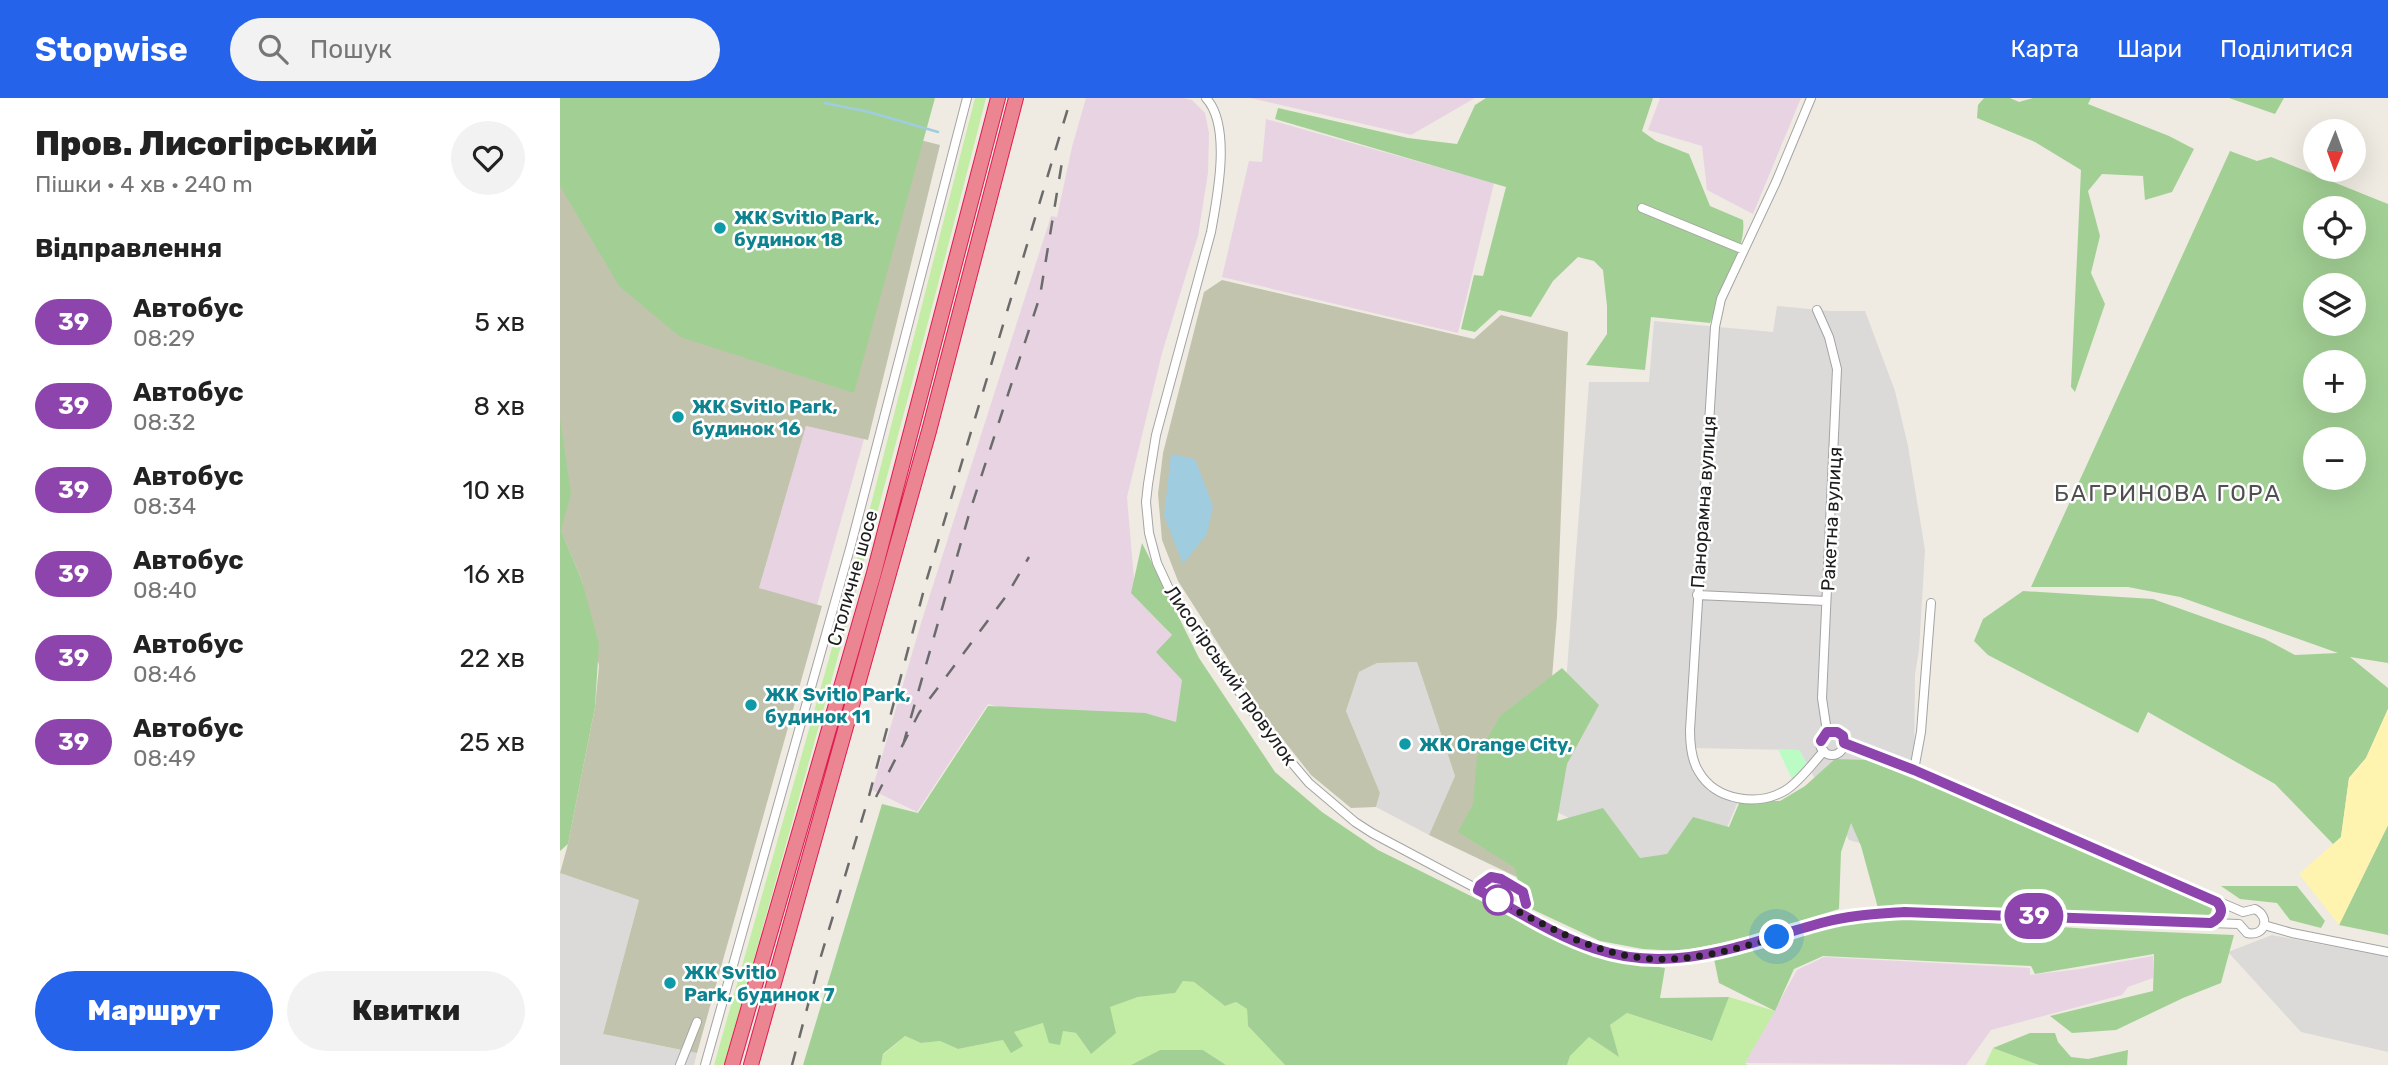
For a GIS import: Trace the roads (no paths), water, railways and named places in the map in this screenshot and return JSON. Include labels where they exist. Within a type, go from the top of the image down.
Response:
[{"type":"highway","name":"Столичне шосе","points":[[732,1065],[874,573],[998,98]]},
{"type":"highway","name":"Столичне шосе","points":[[751,1065],[929,431],[1016,98]]},
{"type":"street","name":"Столичне шосе","points":[[705,1065],[851,545],[967,98]]},
{"type":"street","name":"Лисогірський провулок","points":[[1206,98],[1215,111],[1220,131],[1216,204],[1156,435],[1146,502],[1149,533],[1157,563],[1178,605],[1270,737],[1309,783],[1355,822],[1579,943],[1636,958],[1693,958],[1732,950],[1826,921],[1904,912],[2239,924]]},
{"type":"street","name":"Панорамна вулиця","points":[[1811,98],[1776,182],[1721,299],[1715,327],[1689,730],[1690,747],[1699,773],[1726,794],[1739,799],[1768,799],[1788,789],[1824,751]]},
{"type":"street","points":[[1642,208],[1744,250]]},
{"type":"street","name":"Ракетна вулиця","points":[[1817,310],[1829,337],[1837,369],[1822,698],[1827,732]]},
{"type":"street","points":[[1697,595],[1826,601]]},
{"type":"street","points":[[1914,770],[1921,732],[1931,604]]},
{"type":"street","points":[[1827,732],[1840,734],[1844,743],[1843,749],[1836,754],[1824,751],[1821,741],[1827,732]]},
{"type":"street","points":[[1844,743],[1914,770],[2217,902],[2243,912],[2255,909],[2265,920],[2258,933],[2246,933],[2239,924],[2243,912]]},
{"type":"street","points":[[2211,923],[2218,919],[2221,913],[2217,902]]},
{"type":"street","points":[[2264,925],[2388,952]]},
{"type":"street","points":[[680,1065],[697,1022]]},
{"type":"water","points":[[1171,454],[1195,459],[1213,506],[1207,534],[1183,564],[1164,516]]},
{"type":"waterway","points":[[825,103],[869,112],[938,132]]},
{"type":"railway","points":[[792,1065],[821,956],[869,796],[926,582],[1071,98]]},
{"type":"railway","points":[[903,745],[970,511],[1040,296],[1062,162]]},
{"type":"railway","points":[[876,797],[919,713],[1007,595],[1029,557]]},
{"type":"place","name":"ЖК Svitlo Park, будинок 18","points":[[720,228]]},
{"type":"place","name":"ЖК Svitlo Park, будинок 16","points":[[678,417]]},
{"type":"place","name":"ЖК Svitlo Park, будинок 11","points":[[751,705]]},
{"type":"place","name":"ЖК Orange City,","points":[[1405,744]]},
{"type":"place","name":"ЖК Svitlo Park, будинок 7","points":[[670,983]]},
{"type":"district","name":"БАГРИНОВА ГОРА","points":[[2168,493]]}]
